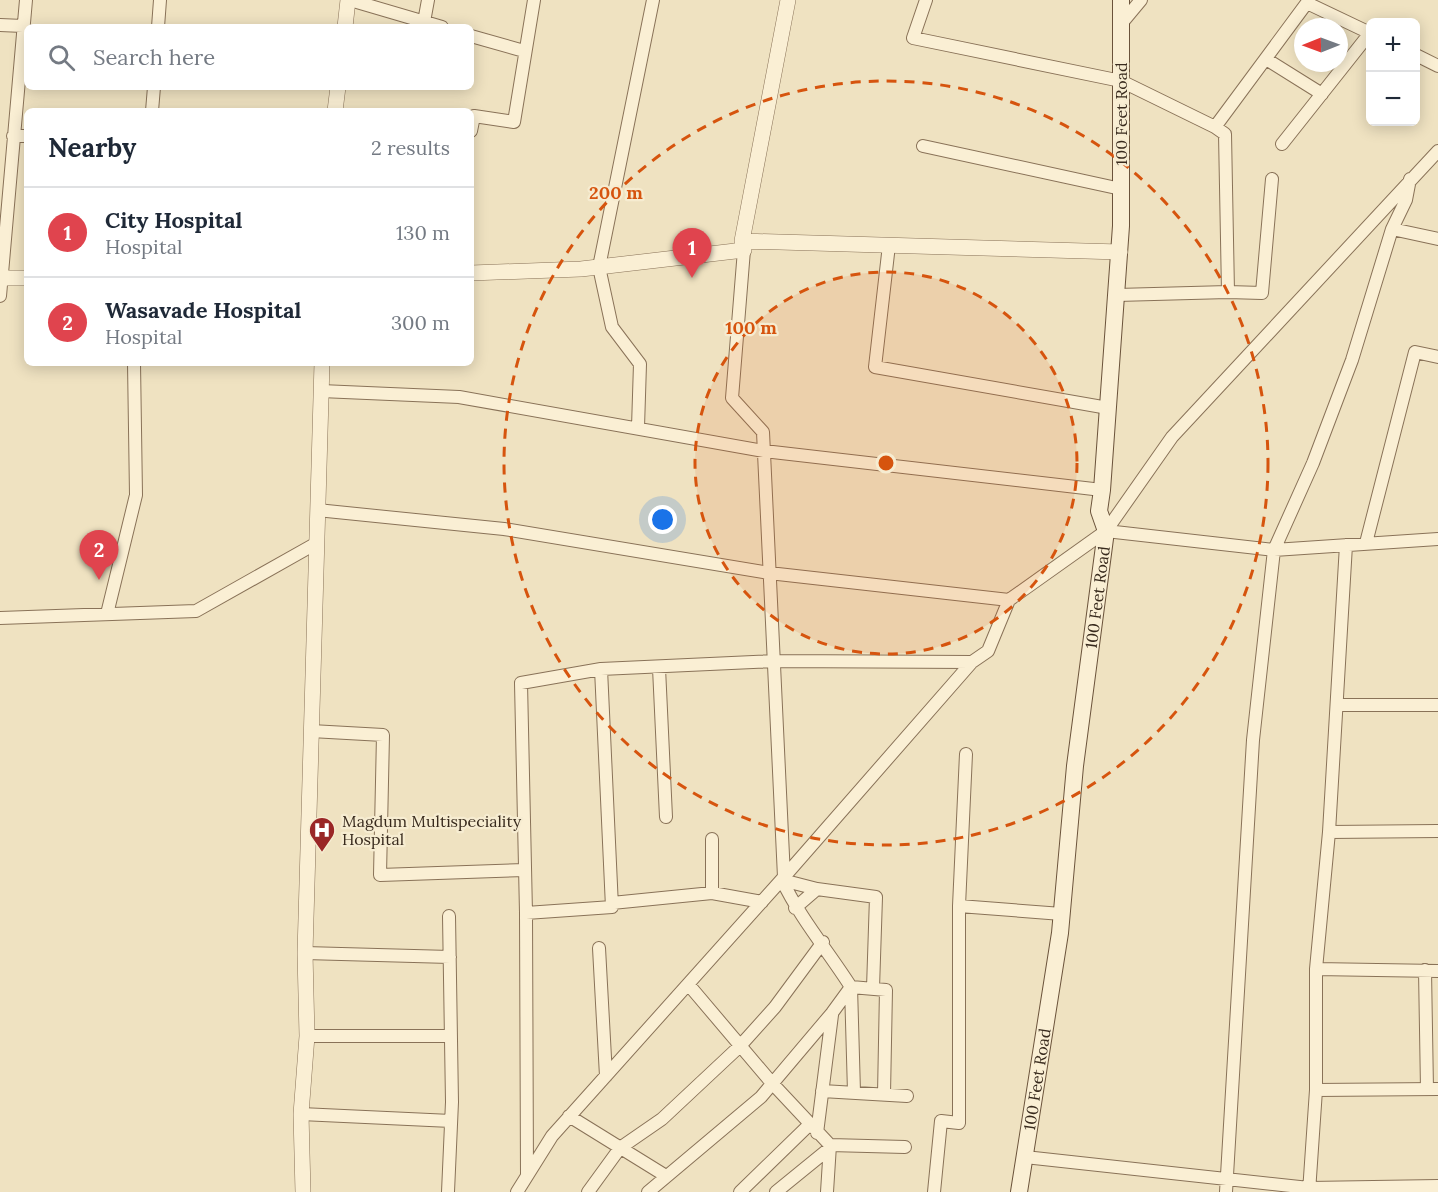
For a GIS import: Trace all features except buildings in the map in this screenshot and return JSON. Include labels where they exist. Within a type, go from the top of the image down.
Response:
[{"type":"main road","name":"100 Feet Road","points":[[1019,1192],[1062,915],[1075,766],[1106,531],[1099,511],[1120,252],[1121,0]]},
{"type":"street","points":[[0,296],[26,0]]},
{"type":"street","points":[[158,24],[160,0]]},
{"type":"street","points":[[345,24],[349,0],[431,24]]},
{"type":"street","points":[[424,22],[428,0]]},
{"type":"street","points":[[474,117],[514,122],[534,0]]},
{"type":"street","points":[[638,427],[640,364],[612,327],[600,267],[653,0]]},
{"type":"street","points":[[788,0],[743,245],[732,398],[763,432],[783,879],[795,908],[823,942],[851,987],[854,1092]]},
{"type":"street","points":[[926,0],[913,38],[1121,81],[1225,134],[1228,292]]},
{"type":"street","points":[[1121,24],[1141,0]]},
{"type":"street","points":[[1215,127],[1308,2],[1366,31]]},
{"type":"street","points":[[0,25],[23,26]]},
{"type":"street","points":[[474,37],[524,51]]},
{"type":"street","points":[[1282,144],[1366,38]]},
{"type":"street","points":[[1420,57],[1438,66]]},
{"type":"street","points":[[1266,59],[1322,94]]},
{"type":"street","points":[[152,108],[154,90]]},
{"type":"street","points":[[335,108],[338,90]]},
{"type":"street","points":[[14,136],[24,136]]},
{"type":"street","points":[[923,146],[1121,189]]},
{"type":"street","points":[[517,1192],[552,1136],[569,1116],[783,879],[972,662],[988,651],[1009,600],[1106,531],[1172,437],[1410,179],[1438,152]]},
{"type":"street","points":[[1117,295],[1262,293],[1272,179]]},
{"type":"street","points":[[1226,1186],[1253,740],[1274,550],[1313,464],[1352,360],[1392,229],[1406,200],[1410,179]]},
{"type":"street","points":[[1392,229],[1438,239]]},
{"type":"street","points":[[474,273],[600,267],[743,245],[889,245],[1120,252]]},
{"type":"street","points":[[889,245],[874,367],[1108,408]]},
{"type":"street","points":[[0,278],[24,278]]},
{"type":"street","points":[[1366,543],[1414,352],[1438,357]]},
{"type":"street","points":[[107,614],[136,495],[134,366]]},
{"type":"street","points":[[303,1192],[301,1114],[307,1036],[305,953],[322,366]]},
{"type":"street","points":[[321,392],[459,397],[638,427],[764,452],[1102,489]]},
{"type":"street","points":[[316,510],[504,529],[769,573],[1009,600]]},
{"type":"street","points":[[1106,531],[1274,550],[1438,538]]},
{"type":"street","points":[[0,618],[196,611],[315,544]]},
{"type":"street","points":[[1309,1190],[1316,1090],[1316,969],[1329,832],[1346,545]]},
{"type":"street","points":[[527,1176],[526,914],[521,683],[601,669],[774,661],[972,662]]},
{"type":"street","points":[[659,668],[666,817]]},
{"type":"street","points":[[526,914],[612,908],[601,669]]},
{"type":"street","points":[[1337,705],[1438,705]]},
{"type":"street","points":[[311,731],[383,735],[380,875],[525,870]]},
{"type":"street","points":[[934,1192],[941,1121],[959,1123],[959,906],[966,754]]},
{"type":"street","points":[[1329,832],[1438,831]]},
{"type":"street","points":[[712,839],[712,893]]},
{"type":"street","points":[[783,879],[817,890],[876,897],[873,988]]},
{"type":"street","points":[[795,908],[817,890]]},
{"type":"street","points":[[612,903],[712,893],[762,902]]},
{"type":"street","points":[[959,906],[1062,915]]},
{"type":"street","points":[[448,1192],[451,1121],[449,916]]},
{"type":"street","points":[[588,1192],[620,1148],[662,1119],[740,1046],[775,1007],[823,942]]},
{"type":"street","points":[[599,948],[606,1076]]},
{"type":"street","points":[[305,953],[450,957]]},
{"type":"street","points":[[1316,969],[1432,970],[1433,1089],[1316,1090]]},
{"type":"street","points":[[688,984],[771,1083],[830,1147],[827,1192]]},
{"type":"street","points":[[851,987],[886,990],[884,1094]]},
{"type":"street","points":[[648,1192],[752,1104],[832,1013],[851,987]]},
{"type":"street","points":[[740,1192],[813,1129],[822,1090],[832,1013]]},
{"type":"street","points":[[307,1036],[451,1036]]},
{"type":"street","points":[[822,1090],[907,1096]]},
{"type":"street","points":[[301,1114],[451,1121]]},
{"type":"street","points":[[569,1116],[666,1176]]},
{"type":"street","points":[[776,1192],[830,1147],[906,1147]]},
{"type":"street","points":[[1025,1157],[1226,1186],[1309,1190],[1438,1186]]},
{"type":"place","name":"City Hospital","points":[[692,278]]},
{"type":"place","name":"Wasavade Hospital","points":[[99,580]]},
{"type":"place","name":"Magdum Multispeciality Hospital","points":[[322,853]]}]
